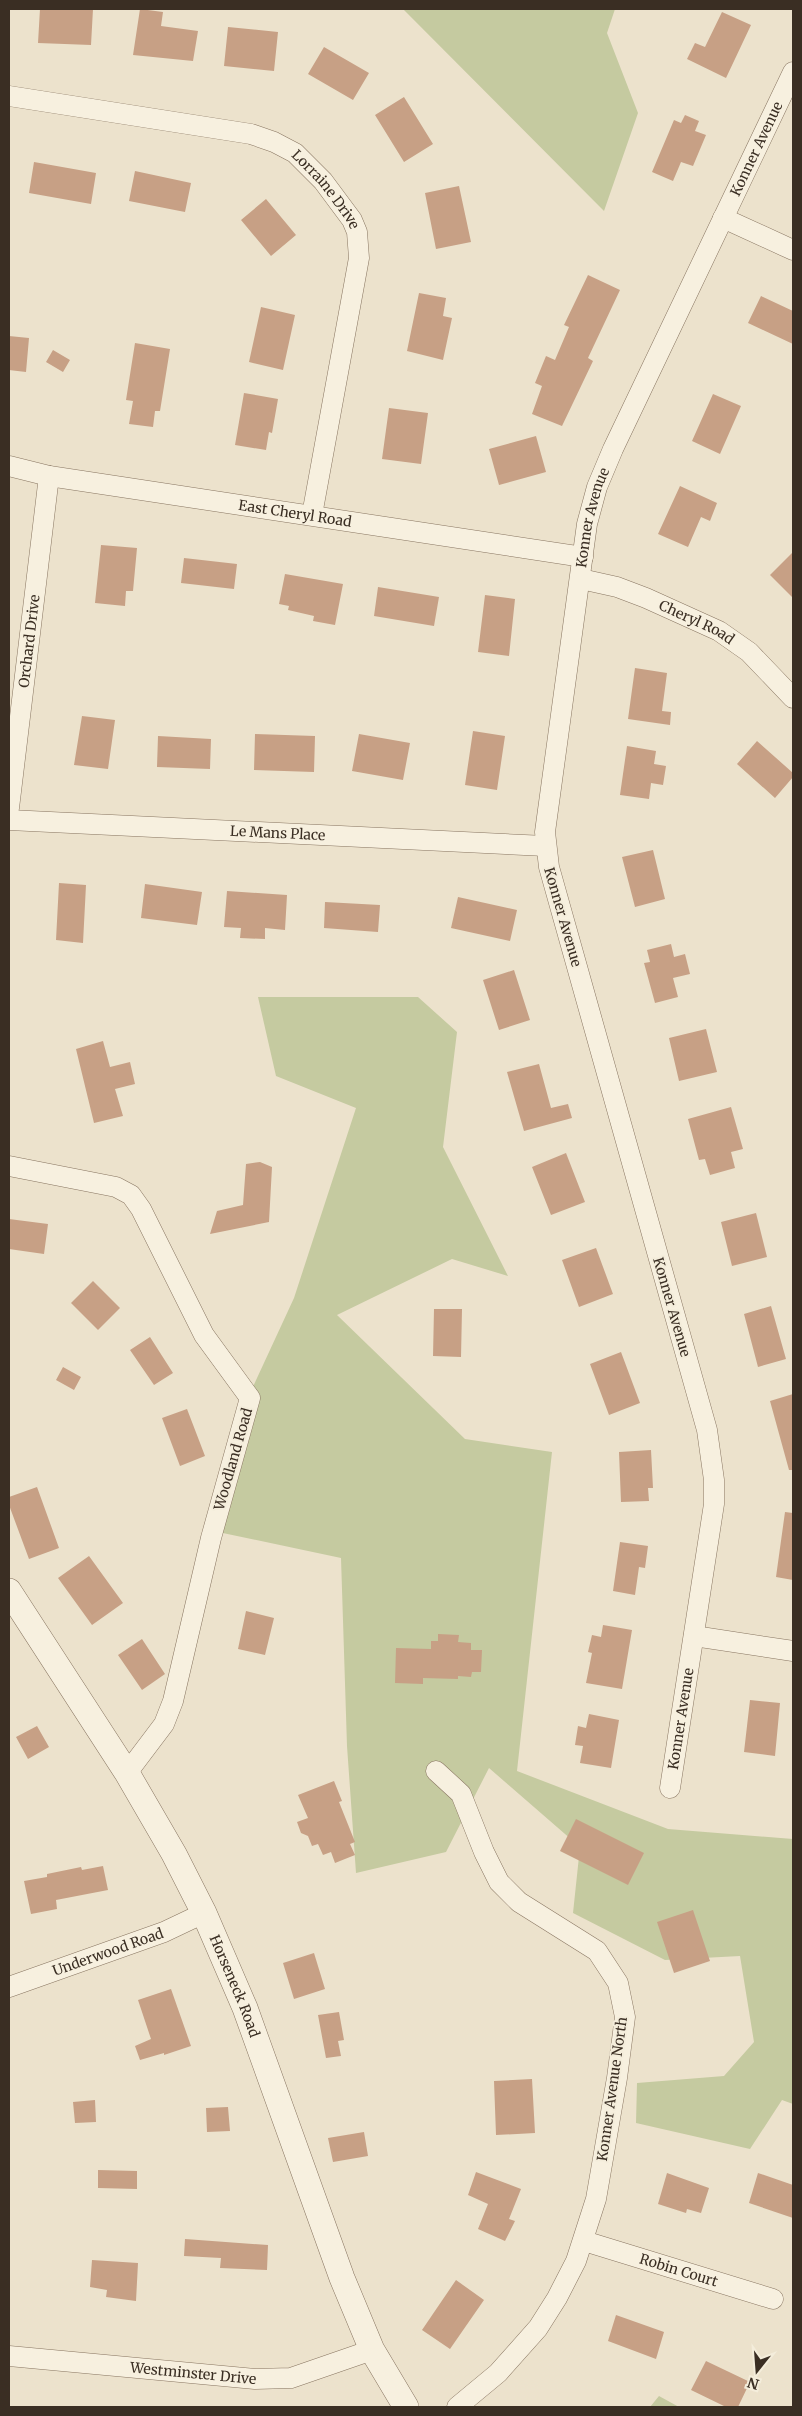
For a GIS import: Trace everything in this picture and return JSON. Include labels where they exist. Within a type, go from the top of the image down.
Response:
[{"type":"street","name":"Konner Avenue","points":[[670,1788],[714,1504],[714,1480],[707,1430],[548,867],[545,832],[587,524],[597,487],[793,72]]},
{"type":"street","name":"Lorraine Drive","points":[[9,96],[251,134],[274,142],[295,153],[341,203],[357,232],[360,258],[312,515]]},
{"type":"street","points":[[723,218],[793,250]]},
{"type":"street","name":"East Cheryl Road","points":[[9,466],[49,476],[583,558]]},
{"type":"street","name":"Orchard Drive","points":[[9,808],[49,476]]},
{"type":"street","name":"Cheryl Road","points":[[581,579],[646,598],[719,630],[749,652],[793,698]]},
{"type":"street","name":"Le Mans Place","points":[[9,820],[546,846]]},
{"type":"street","name":"Woodland Road","points":[[9,1166],[116,1187],[132,1195],[141,1209],[204,1335],[250,1398],[211,1538],[173,1701],[164,1724],[127,1773]]},
{"type":"street","name":"Horseneck Road","points":[[9,1591],[127,1773],[174,1854],[204,1913],[245,2008],[342,2278],[372,2350],[406,2407]]},
{"type":"street","points":[[694,1636],[793,1651]]},
{"type":"street","name":"Konner Avenue North","points":[[436,1771],[461,1794],[484,1852],[499,1882],[519,1902],[597,1951],[618,1983],[625,2017],[617,2078],[596,2199],[584,2241],[557,2298],[538,2328],[498,2373],[457,2407]]},
{"type":"street","name":"Underwood Road","points":[[9,1987],[164,1932],[204,1913]]},
{"type":"street","name":"Robin Court","points":[[584,2241],[773,2299]]},
{"type":"street","name":"Westminster Drive","points":[[9,2356],[255,2379],[291,2378],[372,2350]]},
{"type":"green space","points":[[403,9],[615,9],[607,33],[638,113],[604,211]]},
{"type":"green space","points":[[258,997],[418,997],[457,1032],[443,1147],[508,1276],[452,1259],[337,1315],[465,1439],[552,1452],[517,1771],[668,1829],[793,1839],[793,2104],[782,2100],[750,2149],[636,2123],[637,2083],[724,2076],[754,2042],[740,1956],[665,1960],[573,1913],[580,1847],[489,1768],[446,1852],[356,1873],[347,1746],[341,1558],[218,1532],[245,1404],[294,1298],[356,1108],[276,1076]]},
{"type":"green space","points":[[659,2396],[679,2407],[650,2407]]},
{"type":"building","points":[[40,9],[93,9],[91,45],[38,43]]},
{"type":"building","points":[[140,9],[163,12],[161,26],[198,31],[193,61],[133,55]]},
{"type":"building","points":[[722,12],[751,25],[726,78],[687,59],[695,43],[705,47]]},
{"type":"building","points":[[228,27],[278,32],[274,71],[224,66]]},
{"type":"building","points":[[324,47],[369,73],[353,100],[308,74]]},
{"type":"building","points":[[404,97],[433,144],[404,162],[375,115]]},
{"type":"building","points":[[685,115],[699,121],[695,131],[706,135],[693,166],[681,162],[673,181],[652,172],[674,120],[681,123]]},
{"type":"building","points":[[34,162],[96,173],[91,204],[29,193]]},
{"type":"building","points":[[135,171],[191,183],[185,212],[129,201]]},
{"type":"building","points":[[459,186],[471,242],[436,249],[425,193]]},
{"type":"building","points":[[266,199],[296,235],[271,256],[241,220]]},
{"type":"building","points":[[588,275],[620,290],[588,358],[593,361],[562,426],[532,414],[542,386],[535,383],[546,356],[555,360],[569,327],[564,325]]},
{"type":"building","points":[[419,293],[446,298],[443,316],[452,318],[443,360],[407,351]]},
{"type":"building","points":[[761,296],[793,311],[793,344],[748,323]]},
{"type":"building","points":[[261,307],[295,315],[283,370],[249,362]]},
{"type":"building","points":[[9,336],[29,338],[26,372],[9,370]]},
{"type":"building","points":[[135,343],[170,349],[160,411],[155,411],[153,427],[129,424],[133,401],[126,400]]},
{"type":"building","points":[[53,350],[70,360],[63,372],[46,362]]},
{"type":"building","points":[[244,393],[278,399],[272,433],[269,432],[266,450],[235,445]]},
{"type":"building","points":[[713,394],[741,406],[720,454],[692,441]]},
{"type":"building","points":[[389,408],[428,413],[421,464],[382,459]]},
{"type":"building","points":[[536,436],[546,472],[499,485],[489,449]]},
{"type":"building","points":[[680,486],[717,503],[710,521],[701,517],[688,547],[658,534]]},
{"type":"building","points":[[101,545],[137,548],[133,591],[126,591],[125,606],[95,603]]},
{"type":"building","points":[[793,552],[793,598],[770,575]]},
{"type":"building","points":[[184,558],[237,564],[234,589],[181,583]]},
{"type":"building","points":[[285,574],[343,584],[335,625],[313,621],[314,616],[288,610],[289,606],[279,604]]},
{"type":"building","points":[[378,587],[439,597],[434,626],[374,616]]},
{"type":"building","points":[[485,595],[515,599],[509,656],[478,652]]},
{"type":"building","points":[[635,668],[667,673],[662,711],[671,712],[670,725],[628,719]]},
{"type":"building","points":[[82,716],[115,720],[108,769],[74,765]]},
{"type":"building","points":[[473,731],[505,736],[497,790],[465,785]]},
{"type":"building","points":[[255,734],[315,736],[314,772],[254,770]]},
{"type":"building","points":[[359,734],[410,743],[403,780],[352,771]]},
{"type":"building","points":[[158,736],[211,739],[210,769],[157,767]]},
{"type":"building","points":[[757,741],[793,773],[793,777],[775,798],[737,764]]},
{"type":"building","points":[[627,746],[656,751],[654,764],[666,766],[663,785],[651,783],[649,799],[620,795]]},
{"type":"building","points":[[653,850],[665,899],[635,907],[622,857]]},
{"type":"building","points":[[59,883],[86,885],[83,943],[56,940]]},
{"type":"building","points":[[145,884],[202,892],[197,925],[141,918]]},
{"type":"building","points":[[227,891],[287,895],[285,930],[265,928],[265,939],[240,938],[241,928],[224,927]]},
{"type":"building","points":[[458,897],[517,910],[510,941],[451,928]]},
{"type":"building","points":[[325,902],[380,905],[378,932],[324,928]]},
{"type":"building","points":[[671,944],[674,957],[685,954],[690,974],[673,978],[678,997],[655,1003],[644,963],[650,962],[647,950]]},
{"type":"building","points":[[514,970],[530,1020],[499,1030],[483,980]]},
{"type":"building","points":[[706,1029],[717,1072],[679,1081],[669,1038]]},
{"type":"building","points":[[103,1041],[110,1067],[130,1062],[135,1084],[115,1089],[123,1116],[94,1123],[76,1049]]},
{"type":"building","points":[[539,1064],[551,1108],[568,1104],[572,1118],[524,1131],[507,1072]]},
{"type":"building","points":[[731,1107],[743,1149],[731,1152],[735,1168],[710,1175],[705,1159],[699,1160],[688,1119]]},
{"type":"building","points":[[566,1153],[585,1202],[551,1215],[532,1167]]},
{"type":"building","points":[[260,1162],[272,1167],[269,1222],[210,1234],[217,1211],[243,1205],[246,1164]]},
{"type":"building","points":[[756,1213],[767,1257],[732,1266],[721,1222]]},
{"type":"building","points":[[9,1219],[48,1224],[44,1254],[9,1249]]},
{"type":"building","points":[[596,1248],[613,1294],[579,1307],[562,1260]]},
{"type":"building","points":[[93,1281],[120,1308],[98,1330],[71,1303]]},
{"type":"building","points":[[771,1306],[786,1359],[758,1367],[744,1314]]},
{"type":"building","points":[[434,1309],[462,1309],[461,1357],[433,1356]]},
{"type":"building","points":[[150,1337],[173,1373],[154,1385],[130,1350]]},
{"type":"building","points":[[621,1352],[640,1403],[609,1415],[590,1364]]},
{"type":"building","points":[[63,1367],[81,1377],[74,1390],[56,1380]]},
{"type":"building","points":[[793,1394],[793,1470],[789,1470],[770,1401]]},
{"type":"building","points":[[187,1409],[205,1456],[180,1466],[162,1418]]},
{"type":"building","points":[[651,1450],[653,1488],[648,1488],[649,1501],[621,1502],[619,1452]]},
{"type":"building","points":[[37,1487],[59,1548],[29,1559],[9,1505],[9,1497]]},
{"type":"building","points":[[785,1512],[793,1513],[793,1580],[776,1577]]},
{"type":"building","points":[[620,1542],[648,1546],[645,1568],[639,1567],[635,1595],[613,1591]]},
{"type":"building","points":[[89,1556],[123,1603],[92,1625],[58,1578]]},
{"type":"building","points":[[246,1611],[274,1618],[265,1655],[238,1649]]},
{"type":"building","points":[[603,1625],[632,1630],[622,1689],[586,1683],[592,1653],[588,1652],[592,1635],[601,1637]]},
{"type":"building","points":[[438,1634],[459,1635],[458,1642],[471,1643],[471,1650],[482,1650],[481,1672],[472,1672],[471,1677],[458,1676],[458,1679],[423,1678],[423,1684],[395,1683],[396,1648],[431,1649],[431,1641],[438,1641]]},
{"type":"building","points":[[142,1639],[165,1674],[142,1690],[118,1655]]},
{"type":"building","points":[[750,1700],[780,1703],[775,1756],[744,1752]]},
{"type":"building","points":[[589,1714],[619,1720],[611,1768],[580,1763],[583,1746],[575,1745],[578,1726],[586,1728]]},
{"type":"building","points":[[37,1726],[49,1747],[28,1759],[16,1737]]},
{"type":"building","points":[[334,1781],[342,1801],[339,1802],[355,1842],[350,1844],[355,1855],[335,1863],[331,1852],[323,1855],[318,1844],[312,1846],[308,1836],[301,1833],[297,1822],[308,1818],[298,1795]]},
{"type":"building","points":[[576,1819],[644,1853],[628,1885],[560,1851]]},
{"type":"building","points":[[103,1866],[108,1890],[56,1900],[57,1909],[31,1914],[24,1881],[47,1877],[47,1874],[81,1867],[82,1870]]},
{"type":"building","points":[[693,1910],[710,1961],[674,1973],[657,1922]]},
{"type":"building","points":[[314,1953],[325,1989],[294,1999],[283,1963]]},
{"type":"building","points":[[171,1989],[191,2046],[164,2055],[164,2053],[140,2060],[135,2046],[151,2039],[138,2000]]},
{"type":"building","points":[[339,2012],[344,2040],[338,2041],[341,2056],[326,2058],[318,2015]]},
{"type":"building","points":[[532,2079],[535,2133],[496,2135],[494,2081]]},
{"type":"building","points":[[95,2100],[96,2122],[75,2123],[73,2102]]},
{"type":"building","points":[[228,2107],[230,2131],[207,2132],[206,2108]]},
{"type":"building","points":[[364,2132],[368,2156],[333,2162],[328,2138]]},
{"type":"building","points":[[98,2170],[137,2171],[137,2189],[98,2188]]},
{"type":"building","points":[[476,2172],[521,2189],[509,2219],[515,2221],[505,2241],[478,2229],[488,2204],[468,2195]]},
{"type":"building","points":[[667,2173],[709,2188],[701,2213],[687,2209],[686,2213],[658,2204]]},
{"type":"building","points":[[758,2173],[793,2185],[793,2218],[749,2203]]},
{"type":"building","points":[[185,2239],[268,2245],[267,2270],[220,2268],[221,2258],[184,2256]]},
{"type":"building","points":[[92,2260],[138,2263],[136,2301],[106,2297],[107,2290],[90,2287]]},
{"type":"building","points":[[456,2280],[484,2300],[450,2349],[422,2330]]},
{"type":"building","points":[[616,2315],[664,2332],[656,2359],[608,2341]]},
{"type":"building","points":[[706,2361],[750,2382],[738,2407],[726,2407],[691,2390]]}]
